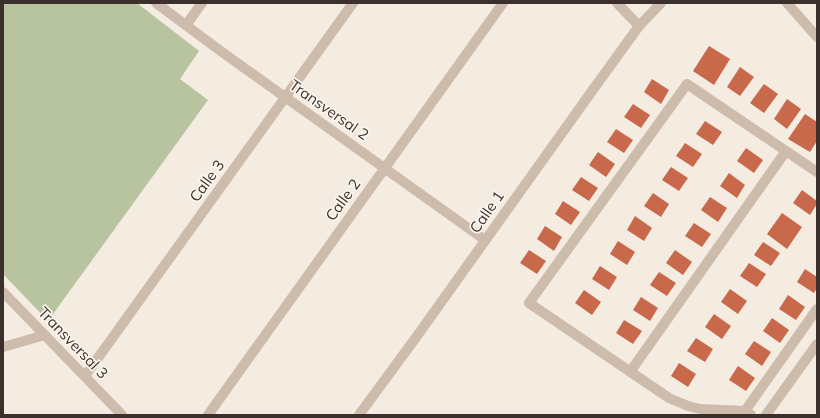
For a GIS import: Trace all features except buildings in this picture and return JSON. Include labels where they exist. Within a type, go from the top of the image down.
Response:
[{"type":"street","name":"Transversal 2","points":[[156,3],[485,240]]},
{"type":"street","points":[[186,25],[202,3]]},
{"type":"street","name":"Calle 3","points":[[85,376],[353,3]]},
{"type":"street","name":"Calle 2","points":[[208,415],[503,3]]},
{"type":"street","points":[[617,3],[639,26]]},
{"type":"street","name":"Calle 1","points":[[359,415],[639,26],[661,3]]},
{"type":"street","points":[[787,3],[817,38]]},
{"type":"street","points":[[817,172],[687,84],[529,303],[669,398],[700,409],[748,413],[817,309]]},
{"type":"street","points":[[630,372],[786,151]]},
{"type":"street","name":"Transversal 3","points":[[3,292],[122,415]]},
{"type":"street","points":[[3,347],[45,335]]},
{"type":"street","points":[[766,415],[817,344]]},
{"type":"green space","points":[[3,3],[137,3],[199,51],[180,79],[208,100],[48,321],[3,274]]}]
